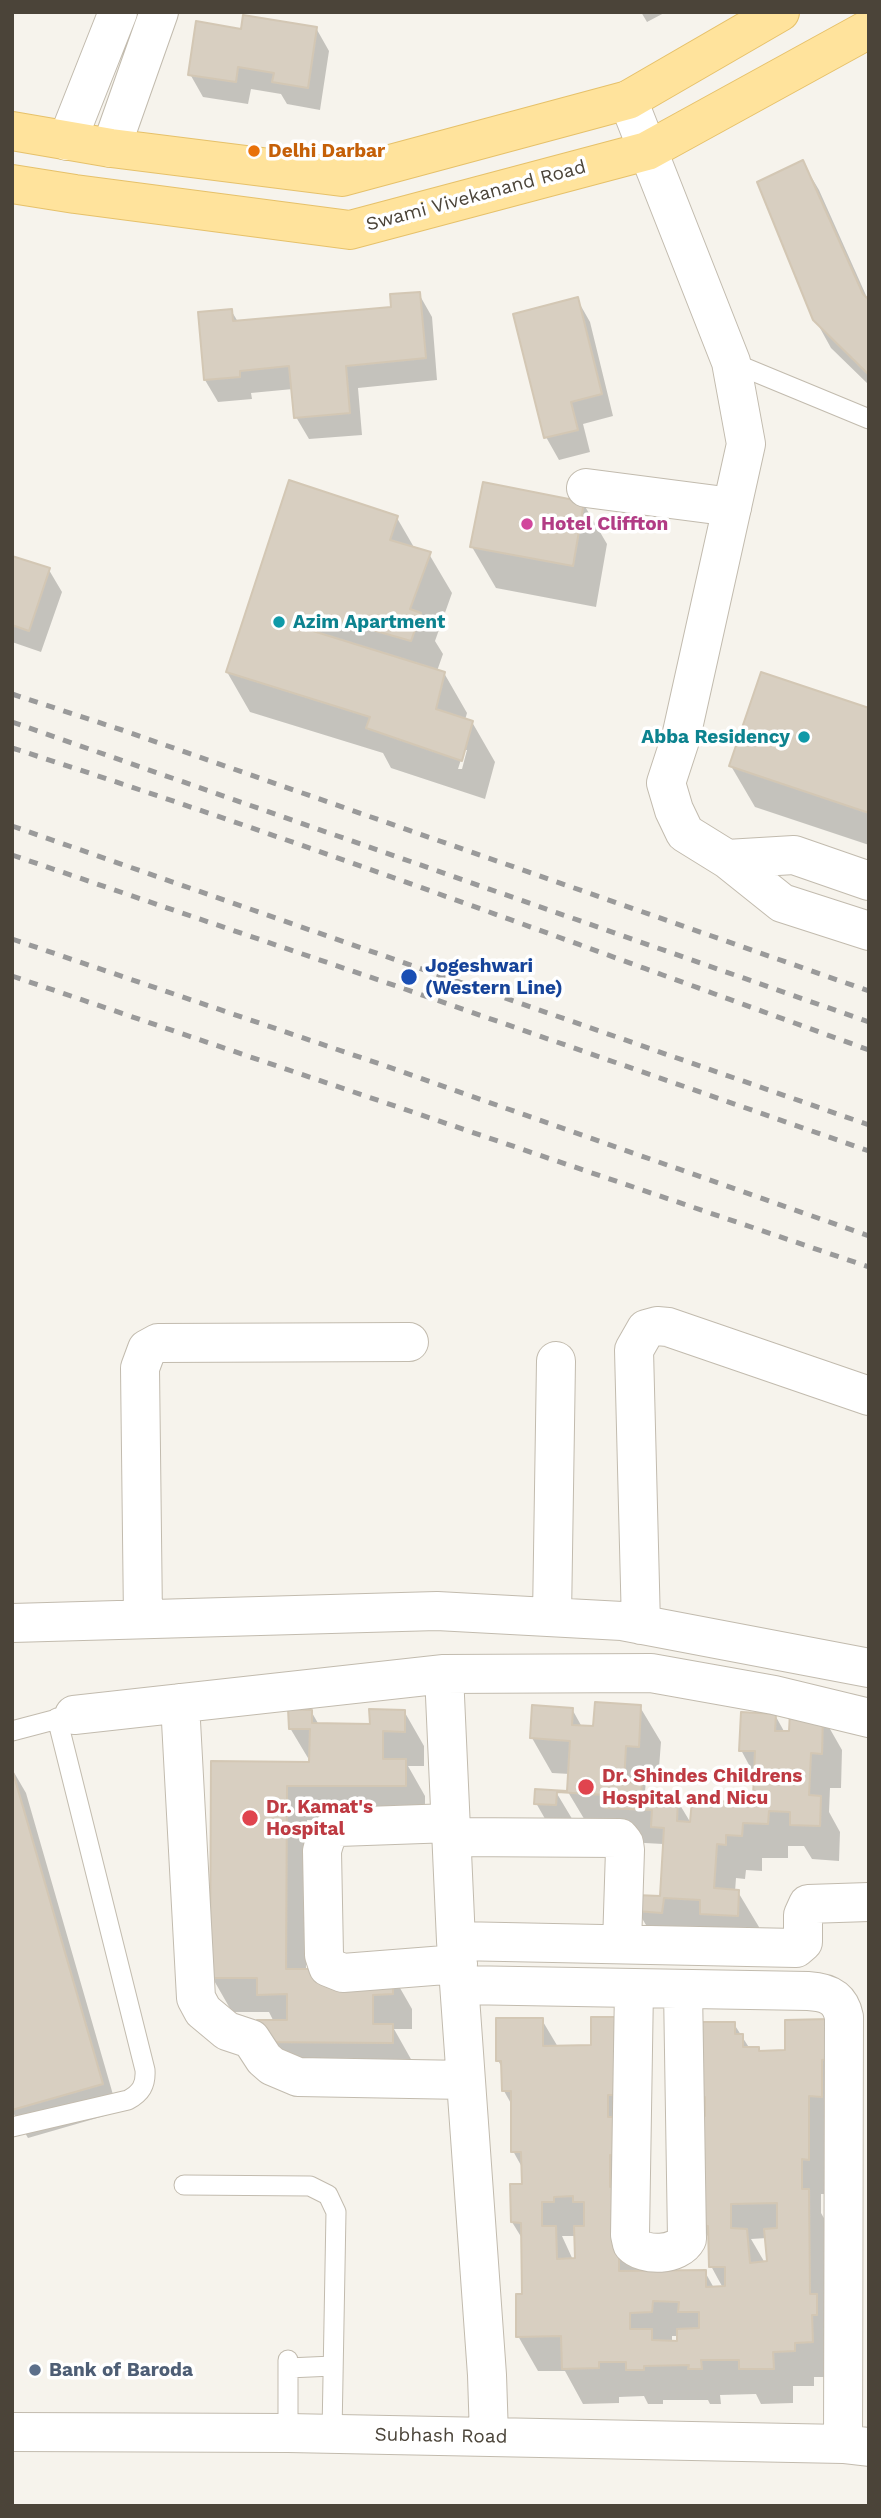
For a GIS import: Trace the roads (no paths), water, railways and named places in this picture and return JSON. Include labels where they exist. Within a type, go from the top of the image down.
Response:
[{"type":"main road","points":[[12,131],[111,148],[342,177],[628,100],[780,12]]},
{"type":"main road","name":"Swami Vivekanand Road","points":[[12,184],[350,230],[647,151],[868,31]]},
{"type":"street","points":[[67,141],[118,12]]},
{"type":"street","points":[[111,148],[159,12]]},
{"type":"street","points":[[628,100],[731,362],[746,444],[681,737],[666,783],[674,810],[685,833],[727,859],[782,903],[869,931]]},
{"type":"street","points":[[586,488],[732,508]]},
{"type":"street","points":[[727,859],[794,855],[869,881]]},
{"type":"street","points":[[641,1625],[634,1350],[646,1329],[657,1325],[668,1327],[869,1396]]},
{"type":"street","points":[[143,1619],[140,1368],[147,1349],[158,1343],[409,1342]]},
{"type":"street","points":[[552,1617],[556,1361]]},
{"type":"street","points":[[12,1623],[437,1611],[552,1617],[641,1625],[869,1668]]},
{"type":"street","points":[[444,1674],[458,1964],[489,2436]]},
{"type":"street","points":[[65,1717],[444,1674],[651,1674],[774,1695],[869,1718]]},
{"type":"street","points":[[180,1703],[196,1998],[203,2011],[227,2031],[251,2039],[272,2066],[298,2077],[466,2080]]},
{"type":"street","points":[[622,1944],[625,1850],[620,1838],[338,1827],[326,1836],[322,1851],[324,1955],[328,1967],[343,1973],[458,1964],[622,1944],[796,1948],[803,1942],[803,1915],[808,1904],[869,1902]]},
{"type":"street","points":[[458,1964],[634,1988],[824,1992],[836,1999],[844,2017],[856,2446]]},
{"type":"street","points":[[634,1988],[630,2235],[632,2244],[639,2251],[674,2252],[684,2245],[687,2239],[683,1989]]},
{"type":"street","name":"Subhash Road","points":[[12,2431],[332,2433],[856,2446]]},
{"type":"lane","points":[[731,362],[869,419]]},
{"type":"lane","points":[[12,1731],[65,1717],[145,2070],[145,2080],[136,2096],[128,2100],[12,2127]]},
{"type":"lane","points":[[184,2185],[310,2186],[328,2195],[336,2212],[332,2433]]},
{"type":"lane","points":[[288,2433],[288,2364],[333,2366]]},
{"type":"railway","points":[[12,694],[869,991]]},
{"type":"railway","points":[[12,722],[869,1022]]},
{"type":"railway","points":[[12,748],[335,857],[869,1050]]},
{"type":"railway","points":[[12,826],[869,1125]]},
{"type":"railway","points":[[12,855],[869,1151]]},
{"type":"railway","points":[[12,939],[380,1064],[869,1236]]},
{"type":"railway","points":[[12,976],[869,1267]]},
{"type":"place","name":"Delhi Darbar","points":[[254,151]]},
{"type":"place","name":"Hotel Cliffton","points":[[527,524]]},
{"type":"place","name":"Azim Apartment","points":[[279,622]]},
{"type":"place","name":"Abba Residency","points":[[804,737]]},
{"type":"place","name":"Jogeshwari (Western Line)","points":[[409,977]]},
{"type":"place","name":"Dr. Shindes Childrens Hospital and Nicu","points":[[586,1787]]},
{"type":"place","name":"Dr. Kamat's Hospital","points":[[250,1818]]},
{"type":"place","name":"Bank of Baroda","points":[[35,2370]]}]
